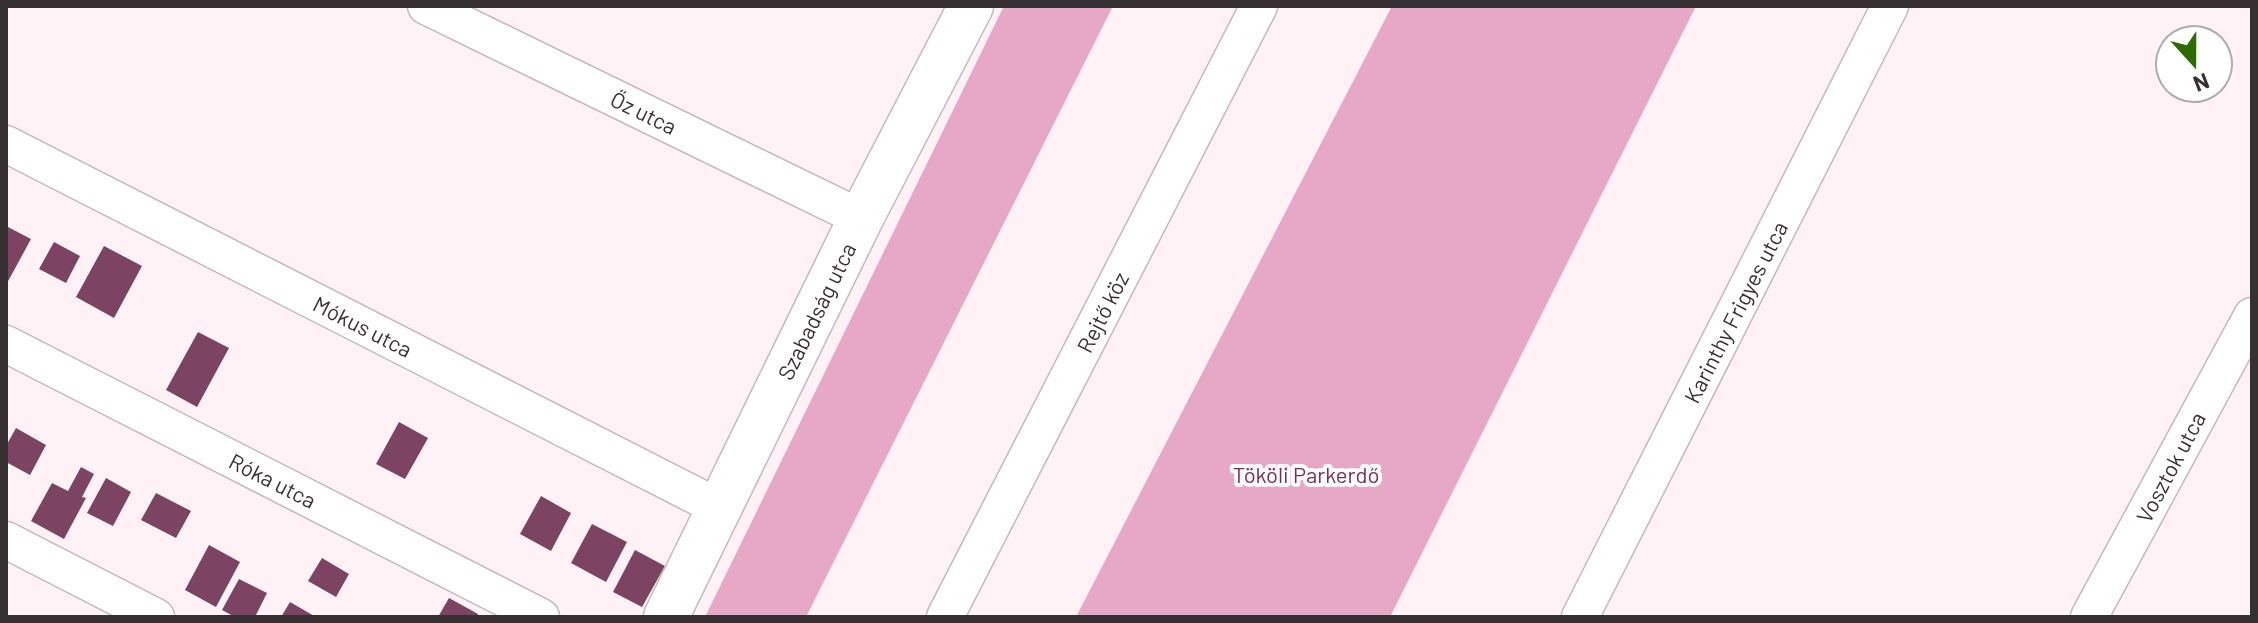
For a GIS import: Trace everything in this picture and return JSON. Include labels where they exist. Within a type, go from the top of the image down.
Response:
[{"type":"street","name":"Őz utca","points":[[426,6],[861,218]]},
{"type":"street","name":"Szabadság utca","points":[[666,617],[861,218],[971,6]]},
{"type":"street","name":"Rejtő köz","points":[[945,617],[1259,6]]},
{"type":"street","name":"Karinthy Frigyes utca","points":[[1580,617],[1890,6]]},
{"type":"street","name":"Mókus utca","points":[[6,144],[720,508]]},
{"type":"street","name":"Vosztok utca","points":[[2089,617],[2252,316]]},
{"type":"street","name":"Róka utca","points":[[6,344],[541,617]]},
{"type":"street","name":"Róka utca","points":[[6,351],[527,617]]},
{"type":"street","points":[[6,540],[156,617]]},
{"type":"green space","points":[[1004,6],[1113,6],[806,617],[705,617]]},
{"type":"green space","name":"Tököli Parkerdő","points":[[1392,6],[1696,6],[1390,617],[1076,617]]},
{"type":"building","points":[[6,226],[31,239],[6,285]]},
{"type":"building","points":[[54,242],[80,256],[66,283],[39,269]]},
{"type":"building","points":[[104,246],[142,266],[114,318],[76,297]]},
{"type":"building","points":[[198,332],[229,348],[197,407],[166,390]]},
{"type":"building","points":[[399,422],[428,438],[405,479],[376,464]]},
{"type":"building","points":[[16,428],[46,445],[30,475],[6,462],[6,446]]},
{"type":"building","points":[[81,467],[94,474],[82,497],[86,498],[64,539],[31,521],[52,483],[68,491]]},
{"type":"building","points":[[106,478],[131,492],[113,526],[87,513]]},
{"type":"building","points":[[156,493],[191,511],[176,538],[141,520]]},
{"type":"building","points":[[541,496],[571,513],[551,551],[520,534]]},
{"type":"building","points":[[592,524],[627,542],[606,582],[571,563]]},
{"type":"building","points":[[209,545],[240,562],[216,607],[185,590]]},
{"type":"building","points":[[635,550],[665,566],[642,607],[613,592]]},
{"type":"building","points":[[322,558],[349,574],[336,597],[308,581]]},
{"type":"building","points":[[239,579],[267,593],[255,617],[235,617],[222,610]]},
{"type":"building","points":[[449,598],[478,614],[477,617],[438,617]]},
{"type":"building","points":[[290,602],[316,617],[281,617]]}]
